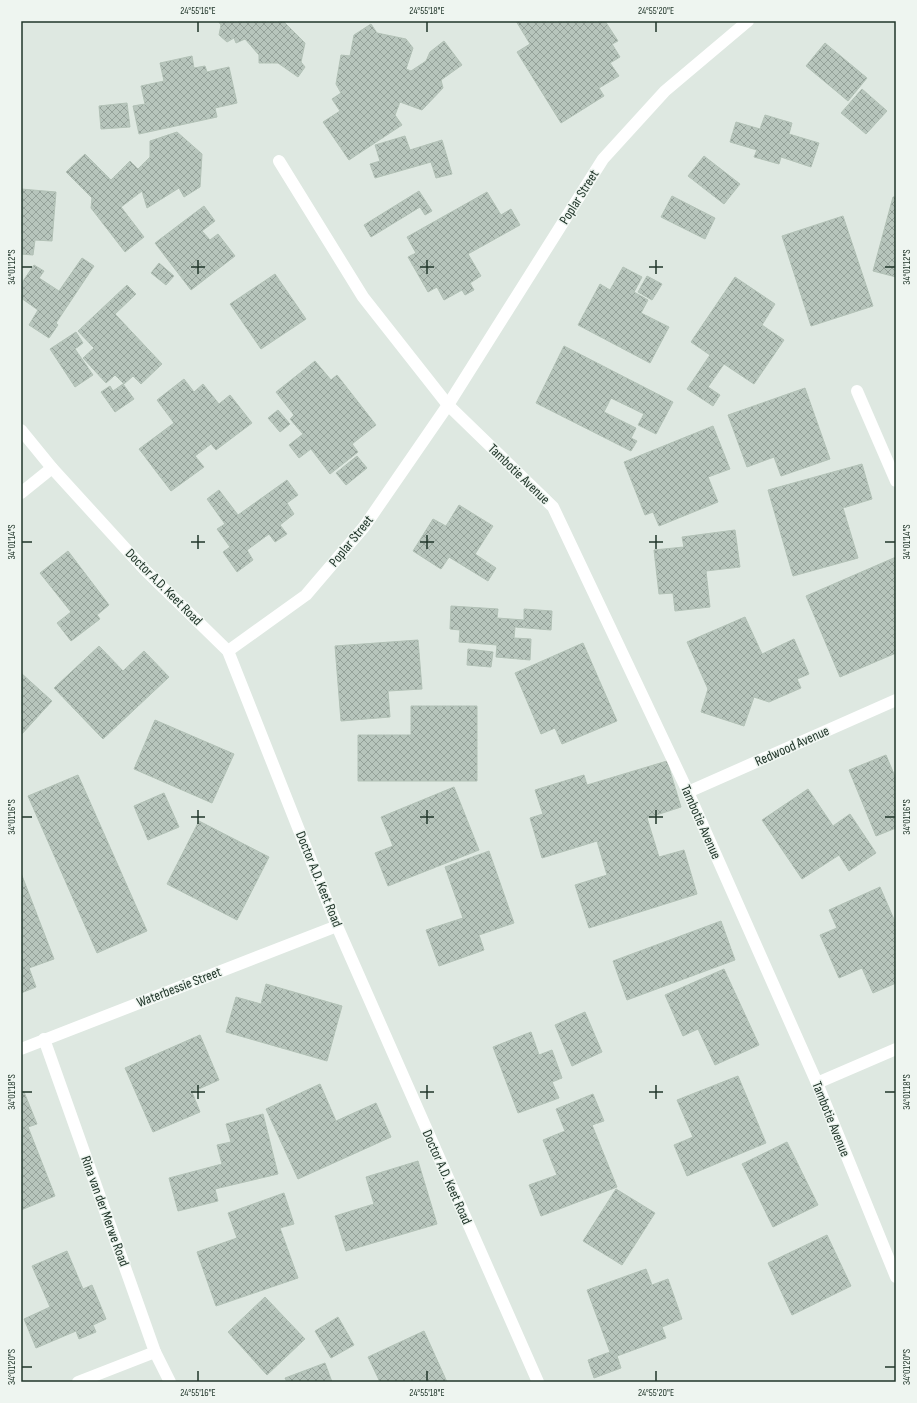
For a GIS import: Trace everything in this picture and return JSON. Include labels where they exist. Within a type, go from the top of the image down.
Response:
[{"type":"street","name":"Poplar Street","points":[[228,651],[306,595],[364,527],[448,405],[603,159],[665,91],[748,21]]},
{"type":"street","points":[[279,161],[363,297],[448,405]]},
{"type":"street","points":[[857,391],[896,481]]},
{"type":"street","name":"Tambotie Avenue","points":[[448,405],[553,507],[688,792],[817,1083],[896,1278]]},
{"type":"street","name":"Doctor A.D. Keet Road","points":[[21,430],[52,468],[145,570],[228,651],[337,926],[538,1382]]},
{"type":"street","points":[[21,493],[52,468]]},
{"type":"street","name":"Redwood Avenue","points":[[688,792],[896,700]]},
{"type":"street","name":"Waterbessie Street","points":[[21,1049],[337,926]]},
{"type":"street","name":"Rina van der Merwe Road","points":[[44,1039],[156,1352],[170,1382]]},
{"type":"street","points":[[817,1083],[896,1049]]},
{"type":"street","points":[[78,1382],[156,1352]]},
{"type":"building","points":[[218,21],[283,21],[305,43],[301,62],[305,67],[298,77],[278,63],[259,63],[259,55],[245,39],[236,43],[234,38],[227,42],[219,35],[221,25]]},
{"type":"building","points":[[516,21],[605,21],[618,41],[612,44],[620,57],[610,63],[619,76],[599,88],[604,96],[561,123],[517,52],[530,44]]},
{"type":"building","points":[[371,24],[377,33],[406,39],[413,48],[406,69],[411,71],[426,61],[430,52],[444,41],[462,65],[441,80],[443,88],[422,110],[400,102],[395,115],[402,125],[349,160],[323,122],[340,111],[332,99],[341,93],[336,84],[341,55],[350,56],[354,35]]},
{"type":"building","points":[[825,43],[867,78],[848,101],[806,66]]},
{"type":"building","points":[[192,56],[194,68],[205,66],[207,72],[229,67],[237,103],[215,108],[217,117],[139,134],[133,106],[145,104],[141,86],[164,81],[160,63]]},
{"type":"building","points":[[862,89],[887,111],[866,134],[841,113]]},
{"type":"building","points":[[127,103],[130,127],[101,129],[99,106]]},
{"type":"building","points":[[765,115],[792,123],[789,134],[819,143],[811,167],[781,157],[779,164],[754,157],[757,150],[730,142],[736,122],[760,129]]},
{"type":"building","points":[[177,132],[202,154],[200,187],[184,197],[179,188],[147,208],[142,191],[121,207],[144,237],[125,252],[91,208],[92,198],[66,172],[85,154],[111,180],[130,161],[138,169],[150,157],[150,141]]},
{"type":"building","points":[[405,136],[410,150],[442,140],[452,174],[436,178],[431,162],[375,178],[370,164],[380,161],[375,145]]},
{"type":"building","points":[[704,156],[740,184],[724,204],[688,176]]},
{"type":"building","points":[[21,189],[56,192],[52,241],[35,240],[33,255],[21,254]]},
{"type":"building","points":[[419,191],[432,211],[425,215],[420,207],[371,237],[364,225]]},
{"type":"building","points":[[487,192],[501,215],[511,209],[520,225],[468,254],[481,276],[470,283],[474,290],[465,295],[462,290],[444,300],[437,287],[428,292],[408,257],[416,253],[407,237]]},
{"type":"building","points":[[672,196],[715,218],[705,239],[661,217]]},
{"type":"building","points":[[893,197],[896,197],[896,277],[873,271]]},
{"type":"building","points":[[204,206],[215,221],[202,231],[210,240],[218,234],[235,256],[191,290],[155,243]]},
{"type":"building","points":[[843,216],[873,306],[811,326],[782,236]]},
{"type":"building","points":[[82,258],[94,266],[56,323],[58,325],[49,338],[29,325],[38,310],[21,298],[21,284],[34,265],[44,271],[39,278],[59,291]]},
{"type":"building","points":[[159,263],[174,276],[166,285],[151,273]]},
{"type":"building","points":[[623,267],[642,277],[634,292],[648,300],[641,313],[669,327],[650,363],[578,325],[600,284],[610,290]]},
{"type":"building","points":[[275,274],[306,319],[261,349],[230,304]]},
{"type":"building","points":[[647,276],[662,284],[652,300],[638,292]]},
{"type":"building","points":[[735,277],[775,304],[762,325],[784,340],[754,384],[724,364],[708,387],[720,395],[713,406],[687,389],[710,355],[691,342]]},
{"type":"building","points":[[127,285],[136,294],[115,314],[162,364],[141,384],[133,376],[124,384],[115,375],[106,383],[83,358],[94,348],[78,331]]},
{"type":"building","points":[[76,332],[83,343],[75,349],[93,375],[75,387],[50,349]]},
{"type":"building","points":[[564,346],[673,402],[656,434],[638,425],[644,414],[611,398],[604,412],[636,428],[631,438],[637,441],[631,451],[536,403]]},
{"type":"building","points":[[315,361],[331,380],[337,375],[376,425],[352,444],[358,452],[330,474],[311,449],[299,458],[289,445],[303,434],[290,419],[294,415],[276,392]]},
{"type":"building","points":[[184,379],[194,392],[203,384],[219,404],[230,395],[252,423],[216,450],[211,444],[195,456],[204,467],[171,491],[139,449],[174,423],[157,400]]},
{"type":"building","points":[[123,384],[134,399],[115,412],[101,392],[110,386],[113,391]]},
{"type":"building","points":[[805,388],[830,459],[781,476],[774,457],[747,467],[728,415]]},
{"type":"building","points":[[278,410],[290,424],[280,432],[268,418]]},
{"type":"building","points":[[713,426],[730,469],[708,477],[718,502],[659,526],[653,512],[645,515],[624,462]]},
{"type":"building","points":[[357,456],[367,468],[346,485],[336,473]]},
{"type":"building","points":[[862,464],[872,499],[843,508],[858,558],[793,576],[768,490]]},
{"type":"building","points":[[287,480],[298,495],[287,503],[294,514],[280,525],[287,534],[275,542],[269,534],[247,550],[253,560],[237,572],[223,552],[230,547],[217,529],[225,524],[207,499],[219,490],[238,515]]},
{"type":"building","points":[[459,505],[493,526],[475,554],[496,568],[488,581],[449,557],[441,569],[413,551],[433,519],[446,526]]},
{"type":"building","points":[[735,530],[740,567],[706,571],[710,607],[675,611],[673,593],[659,594],[654,550],[684,547],[682,537]]},
{"type":"building","points":[[68,551],[109,605],[97,615],[100,619],[71,641],[57,623],[71,612],[40,573]]},
{"type":"building","points":[[896,557],[896,653],[840,677],[806,596]]},
{"type":"building","points":[[451,606],[498,609],[497,618],[524,620],[524,609],[552,611],[551,630],[515,627],[514,638],[531,639],[530,660],[496,657],[497,645],[459,642],[460,630],[450,629]]},
{"type":"building","points":[[745,617],[762,654],[794,639],[809,674],[797,679],[801,688],[769,702],[754,697],[744,726],[701,712],[708,689],[687,642]]},
{"type":"building","points":[[418,640],[422,689],[388,691],[390,717],[341,721],[335,646]]},
{"type":"building","points":[[583,643],[617,721],[562,744],[555,728],[541,734],[515,673]]},
{"type":"building","points":[[99,646],[123,671],[144,651],[169,677],[103,739],[54,688]]},
{"type":"building","points":[[468,649],[493,652],[491,667],[467,665]]},
{"type":"building","points":[[21,673],[52,701],[21,735]]},
{"type":"building","points":[[411,706],[477,706],[477,781],[358,781],[358,735],[411,735]]},
{"type":"building","points":[[155,720],[234,754],[212,803],[134,769]]},
{"type":"building","points":[[886,755],[896,779],[896,828],[876,836],[849,770]]},
{"type":"building","points":[[667,761],[681,807],[647,818],[659,857],[684,850],[697,894],[589,928],[575,885],[607,875],[597,841],[542,858],[530,818],[543,814],[535,790],[584,775],[587,785]]},
{"type":"building","points":[[78,775],[147,931],[97,953],[28,796]]},
{"type":"building","points":[[454,787],[479,850],[388,886],[375,853],[393,846],[381,817]]},
{"type":"building","points":[[808,789],[833,826],[850,814],[876,853],[849,871],[839,855],[802,879],[762,820]]},
{"type":"building","points":[[164,793],[179,827],[148,840],[134,806]]},
{"type":"building","points":[[199,821],[269,857],[237,920],[167,884]]},
{"type":"building","points":[[489,851],[514,923],[479,935],[484,950],[439,966],[426,930],[463,918],[445,867]]},
{"type":"building","points":[[21,873],[54,959],[29,968],[36,987],[21,993]]},
{"type":"building","points":[[880,887],[896,924],[896,983],[873,993],[862,968],[839,978],[820,935],[837,928],[829,910]]},
{"type":"building","points":[[721,921],[735,960],[627,1000],[613,961]]},
{"type":"building","points":[[724,969],[759,1045],[715,1065],[698,1029],[683,1036],[665,995]]},
{"type":"building","points":[[266,984],[342,1006],[327,1061],[226,1032],[236,997],[261,1004]]},
{"type":"building","points":[[585,1012],[602,1052],[572,1066],[555,1025]]},
{"type":"building","points":[[531,1032],[539,1055],[552,1050],[562,1078],[552,1082],[559,1098],[518,1113],[493,1047]]},
{"type":"building","points":[[200,1035],[219,1080],[192,1092],[200,1112],[153,1132],[125,1068]]},
{"type":"building","points":[[738,1076],[766,1143],[687,1176],[674,1145],[693,1137],[677,1100]]},
{"type":"building","points":[[320,1084],[336,1121],[376,1103],[391,1137],[298,1179],[266,1109]]},
{"type":"building","points":[[24,1092],[37,1124],[28,1127],[55,1196],[21,1210],[21,1094]]},
{"type":"building","points":[[593,1094],[604,1121],[592,1125],[617,1187],[541,1216],[529,1185],[557,1175],[543,1140],[565,1131],[556,1109]]},
{"type":"building","points":[[263,1114],[278,1174],[215,1189],[218,1201],[178,1211],[169,1178],[222,1164],[217,1145],[231,1142],[226,1124]]},
{"type":"building","points":[[787,1142],[818,1205],[773,1227],[742,1164]]},
{"type":"building","points":[[418,1161],[437,1224],[346,1251],[335,1216],[374,1204],[366,1177]]},
{"type":"building","points":[[616,1189],[655,1213],[622,1265],[583,1241]]},
{"type":"building","points":[[284,1193],[294,1224],[280,1228],[298,1278],[216,1306],[197,1252],[237,1238],[228,1213]]},
{"type":"building","points":[[827,1235],[851,1286],[792,1315],[768,1263]]},
{"type":"building","points":[[67,1251],[83,1289],[92,1285],[106,1319],[93,1325],[96,1332],[79,1339],[76,1331],[36,1348],[24,1319],[50,1307],[32,1266]]},
{"type":"building","points":[[646,1269],[652,1285],[668,1279],[682,1319],[662,1327],[666,1338],[617,1356],[621,1368],[594,1378],[588,1360],[610,1352],[587,1290]]},
{"type":"building","points":[[265,1297],[305,1339],[267,1375],[228,1332]]},
{"type":"building","points":[[338,1317],[354,1345],[331,1358],[315,1331]]},
{"type":"building","points":[[424,1331],[447,1382],[380,1382],[368,1357]]},
{"type":"building","points":[[325,1363],[332,1382],[287,1382],[285,1378]]}]
